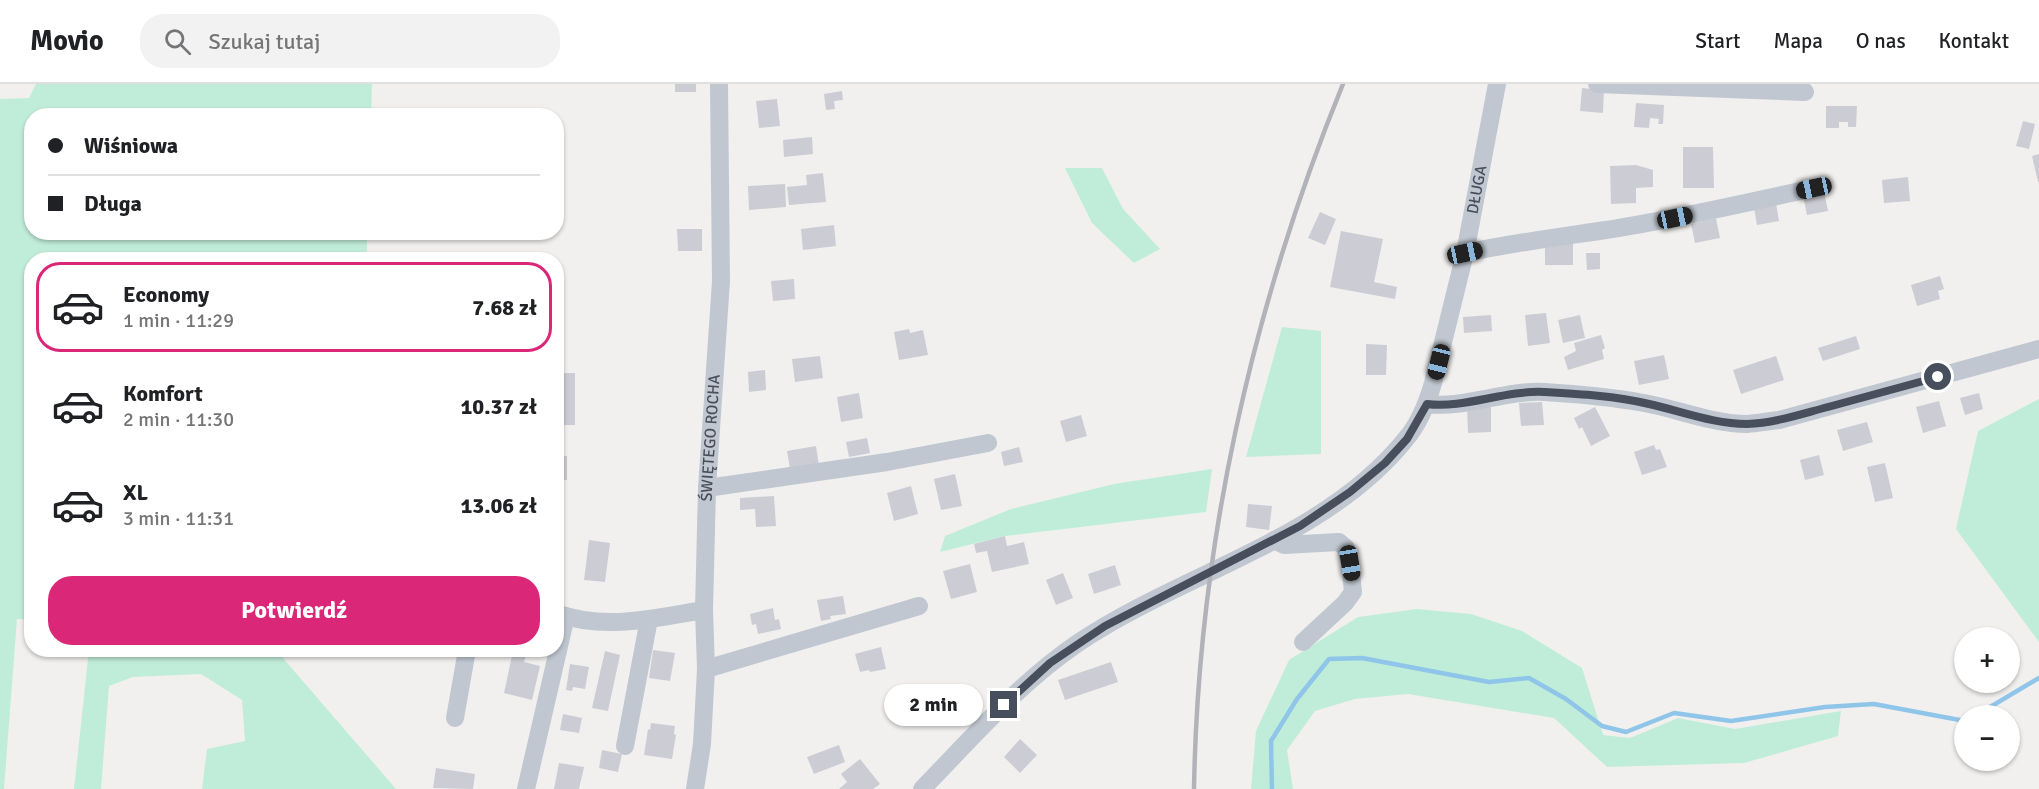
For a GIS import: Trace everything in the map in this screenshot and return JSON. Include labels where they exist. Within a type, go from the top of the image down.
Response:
[{"type":"street","name":"ŚWIĘTEGO ROCHA","points":[[695,789],[702,744],[706,669],[704,610],[707,488],[721,281],[719,84]]},
{"type":"street","name":"DŁUGA","points":[[922,789],[1004,705],[1050,663],[1105,626],[1300,526],[1333,504],[1385,463],[1407,439],[1427,404],[1465,253],[1497,84]]},
{"type":"street","points":[[1597,84],[1805,92]]},
{"type":"street","points":[[1465,253],[1513,242],[1675,218],[1814,188]]},
{"type":"street","points":[[1427,404],[1443,406],[1508,394],[1540,392],[1574,394],[1646,403],[1722,421],[1747,424],[1779,420],[2039,349]]},
{"type":"street","points":[[707,488],[887,462],[988,443]]},
{"type":"street","points":[[1274,540],[1284,545],[1339,542],[1346,548],[1353,592],[1345,603],[1304,642]]},
{"type":"street","points":[[706,669],[919,606]]},
{"type":"street","points":[[564,615],[593,622],[624,623],[704,610]]},
{"type":"street","points":[[625,746],[649,619]]},
{"type":"street","points":[[455,718],[466,657]]},
{"type":"street","points":[[526,789],[552,657]]},
{"type":"green space","points":[[36,84],[372,84],[371,108],[24,108],[24,240],[367,240],[367,252],[24,252],[24,620],[17,619],[4,789],[0,789],[0,99],[29,98]]},
{"type":"green space","points":[[1065,168],[1102,168],[1123,209],[1160,249],[1134,263],[1092,223]]},
{"type":"green space","points":[[1282,327],[1321,331],[1321,454],[1246,457]]},
{"type":"green space","points":[[2039,399],[2039,642],[1956,529],[1978,431]]},
{"type":"green space","points":[[1212,469],[1206,512],[1005,536],[940,552],[945,536],[1011,509],[1114,484]]},
{"type":"green space","points":[[1417,609],[1471,614],[1522,631],[1582,668],[1603,735],[1630,738],[1678,718],[1735,729],[1841,711],[1838,736],[1744,763],[1607,767],[1554,718],[1408,694],[1355,699],[1315,711],[1287,750],[1293,789],[1251,789],[1256,731],[1289,660],[1358,617]]},
{"type":"green space","points":[[88,657],[282,657],[396,789],[202,789],[207,749],[245,741],[242,700],[201,674],[133,677],[109,686],[101,789],[74,789]]},
{"type":"building","points":[[675,84],[696,84],[696,92],[675,92]]},
{"type":"building","points":[[1582,88],[1604,90],[1603,113],[1580,111]]},
{"type":"building","points":[[842,91],[843,100],[834,101],[835,109],[826,110],[824,94]]},
{"type":"building","points":[[777,99],[780,126],[759,128],[756,101]]},
{"type":"building","points":[[1636,103],[1664,105],[1663,124],[1658,124],[1659,119],[1650,118],[1649,128],[1634,127]]},
{"type":"building","points":[[1826,106],[1857,106],[1856,127],[1848,127],[1848,122],[1839,122],[1839,128],[1826,128]]},
{"type":"building","points":[[2023,121],[2035,124],[2029,149],[2016,146]]},
{"type":"building","points":[[812,137],[813,154],[784,157],[783,140]]},
{"type":"building","points":[[1683,147],[1713,147],[1714,188],[1683,188]]},
{"type":"building","points":[[2039,154],[2039,182],[2038,182],[2032,156]]},
{"type":"building","points":[[1636,165],[1653,170],[1653,187],[1636,188],[1636,203],[1611,204],[1610,166]]},
{"type":"building","points":[[823,173],[826,202],[789,205],[787,187],[807,185],[806,175]]},
{"type":"building","points":[[1908,177],[1910,201],[1884,203],[1882,180]]},
{"type":"building","points":[[785,184],[786,207],[749,210],[748,186]]},
{"type":"building","points":[[1824,191],[1828,211],[1807,215],[1803,195]]},
{"type":"building","points":[[1776,203],[1779,221],[1757,225],[1754,208]]},
{"type":"building","points":[[1320,212],[1336,219],[1325,245],[1308,238]]},
{"type":"building","points":[[1716,218],[1720,238],[1695,243],[1691,224]]},
{"type":"building","points":[[834,225],[836,246],[803,250],[801,229]]},
{"type":"building","points":[[677,229],[702,229],[702,251],[678,251]]},
{"type":"building","points":[[1341,231],[1383,239],[1374,282],[1397,287],[1395,299],[1330,287]]},
{"type":"building","points":[[1573,239],[1573,265],[1545,265],[1545,240]]},
{"type":"building","points":[[1586,253],[1600,253],[1600,269],[1587,270]]},
{"type":"building","points":[[1940,276],[1944,289],[1938,291],[1940,299],[1917,306],[1911,285]]},
{"type":"building","points":[[794,279],[795,299],[773,301],[771,281]]},
{"type":"building","points":[[1546,313],[1550,343],[1528,346],[1525,315]]},
{"type":"building","points":[[1491,315],[1492,331],[1464,333],[1463,317]]},
{"type":"building","points":[[1580,315],[1585,338],[1563,343],[1558,320]]},
{"type":"building","points":[[909,329],[910,333],[923,330],[928,355],[899,360],[894,332]]},
{"type":"building","points":[[1601,335],[1605,348],[1602,350],[1604,359],[1568,370],[1564,357],[1576,351],[1574,343]]},
{"type":"building","points":[[1856,336],[1860,349],[1823,361],[1818,348]]},
{"type":"building","points":[[1366,344],[1387,345],[1386,375],[1366,375]]},
{"type":"building","points":[[1664,355],[1669,379],[1639,385],[1634,361]]},
{"type":"building","points":[[820,356],[823,378],[795,382],[792,359]]},
{"type":"building","points":[[1776,356],[1784,380],[1741,394],[1733,370]]},
{"type":"building","points":[[765,370],[766,390],[749,392],[748,372]]},
{"type":"building","points":[[564,373],[575,373],[575,425],[564,425]]},
{"type":"building","points":[[859,393],[863,418],[841,422],[837,397]]},
{"type":"building","points":[[1979,393],[1983,409],[1965,415],[1960,398]]},
{"type":"building","points":[[1939,401],[1946,426],[1923,433],[1916,407]]},
{"type":"building","points":[[1542,402],[1544,425],[1521,426],[1519,403]]},
{"type":"building","points":[[1491,406],[1491,432],[1468,433],[1467,407]]},
{"type":"building","points":[[1595,407],[1610,436],[1591,446],[1582,427],[1579,429],[1574,418]]},
{"type":"building","points":[[1081,415],[1087,436],[1066,442],[1060,421]]},
{"type":"building","points":[[1867,422],[1873,442],[1843,451],[1837,430]]},
{"type":"building","points":[[867,438],[870,453],[849,457],[846,442]]},
{"type":"building","points":[[1654,445],[1656,450],[1660,449],[1667,467],[1642,475],[1634,452]]},
{"type":"building","points":[[816,446],[819,465],[790,469],[787,451]]},
{"type":"building","points":[[1019,447],[1023,462],[1004,466],[1001,452]]},
{"type":"building","points":[[1819,455],[1824,475],[1805,480],[1800,460]]},
{"type":"building","points":[[564,456],[567,456],[567,480],[564,480]]},
{"type":"building","points":[[1885,463],[1893,498],[1875,502],[1867,467]]},
{"type":"building","points":[[955,474],[962,506],[941,510],[934,479]]},
{"type":"building","points":[[911,486],[918,514],[894,521],[887,493]]},
{"type":"building","points":[[774,496],[776,526],[756,527],[755,509],[740,510],[740,498]]},
{"type":"building","points":[[1248,504],[1272,506],[1269,530],[1246,527]]},
{"type":"building","points":[[1005,536],[1007,546],[1024,542],[1029,564],[992,572],[987,551],[976,553],[974,544]]},
{"type":"building","points":[[589,540],[610,543],[605,582],[584,580]]},
{"type":"building","points":[[970,564],[977,592],[951,599],[943,571]]},
{"type":"building","points":[[1115,565],[1121,585],[1094,594],[1088,574]]},
{"type":"building","points":[[1063,573],[1073,598],[1056,605],[1046,580]]},
{"type":"building","points":[[843,596],[846,614],[830,616],[831,619],[821,621],[817,600]]},
{"type":"building","points":[[773,608],[775,620],[779,619],[781,629],[758,634],[756,624],[752,625],[750,614]]},
{"type":"building","points":[[881,647],[886,669],[860,672],[855,654]]},
{"type":"building","points":[[653,650],[675,653],[670,681],[649,678]]},
{"type":"building","points":[[605,651],[620,655],[608,711],[592,708]]},
{"type":"building","points":[[512,657],[525,657],[524,662],[540,666],[532,700],[504,693]]},
{"type":"building","points":[[1111,662],[1118,682],[1065,700],[1058,680]]},
{"type":"building","points":[[570,664],[589,667],[585,689],[573,687],[572,691],[566,690]]},
{"type":"building","points":[[563,714],[582,718],[579,733],[560,730]]},
{"type":"building","points":[[651,723],[675,726],[674,734],[676,735],[672,759],[644,755]]},
{"type":"building","points":[[1020,739],[1037,755],[1020,773],[1004,757]]},
{"type":"building","points":[[839,745],[845,762],[814,774],[807,757]]},
{"type":"building","points":[[602,750],[622,754],[618,772],[599,768]]},
{"type":"building","points":[[860,759],[880,784],[873,789],[839,789],[847,782],[841,774]]},
{"type":"building","points":[[559,763],[584,767],[579,789],[554,789]]},
{"type":"building","points":[[436,768],[475,774],[473,789],[433,788]]},
{"type":"waterway","points":[[1272,789],[1271,741],[1297,699],[1329,659],[1362,658],[1489,682],[1529,678],[1566,699],[1602,726],[1626,732],[1674,713],[1731,721],[1825,707],[1874,704],[1954,719]]},
{"type":"waterway","points":[[1994,705],[2039,678]]},
{"type":"railway","points":[[1194,789],[1198,698],[1206,608],[1219,518],[1236,429],[1257,341],[1282,254],[1343,84]]},
{"type":"route","points":[[1004,705],[1050,663],[1105,626],[1300,526],[1350,492],[1385,463],[1407,439],[1427,404],[1443,406],[1508,394],[1540,392],[1596,395],[1747,424],[1779,420],[1938,377]]}]
